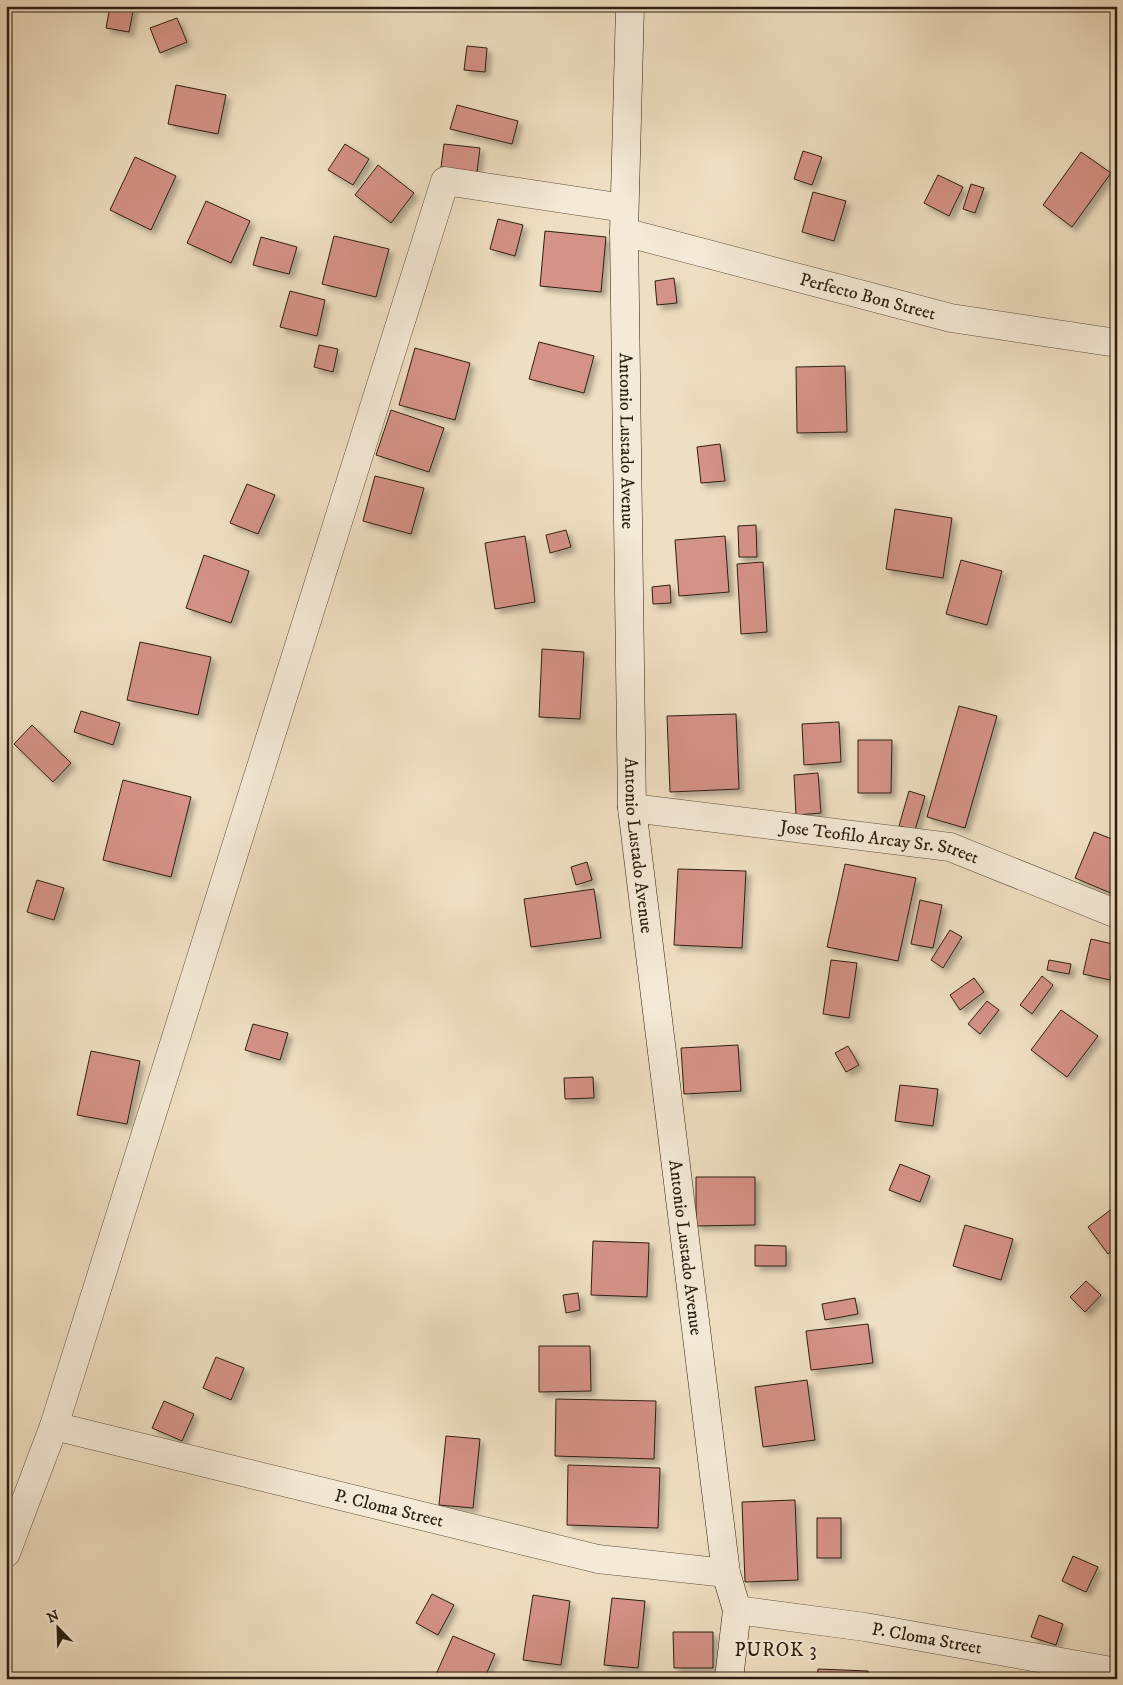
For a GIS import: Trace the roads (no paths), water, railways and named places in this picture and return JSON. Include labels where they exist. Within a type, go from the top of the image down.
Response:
[{"type":"street","name":"Antonio Lustado Avenue","points":[[630,6],[624,220],[632,808],[726,1573],[737,1610],[729,1679]]},
{"type":"street","name":"Perfecto Bon Street","points":[[54,1426],[445,181],[624,220],[951,318],[1117,344]]},
{"type":"street","name":"Jose Teofilo Arcay Sr. Street","points":[[632,808],[950,847],[1117,914]]},
{"type":"street","points":[[6,1553],[54,1426]]},
{"type":"street","name":"P. Cloma Street","points":[[54,1426],[598,1559],[726,1573]]},
{"type":"street","name":"P. Cloma Street","points":[[737,1610],[865,1627],[1117,1672]]},
{"type":"district","name":"PUROK 3","points":[[776,1649]]}]
